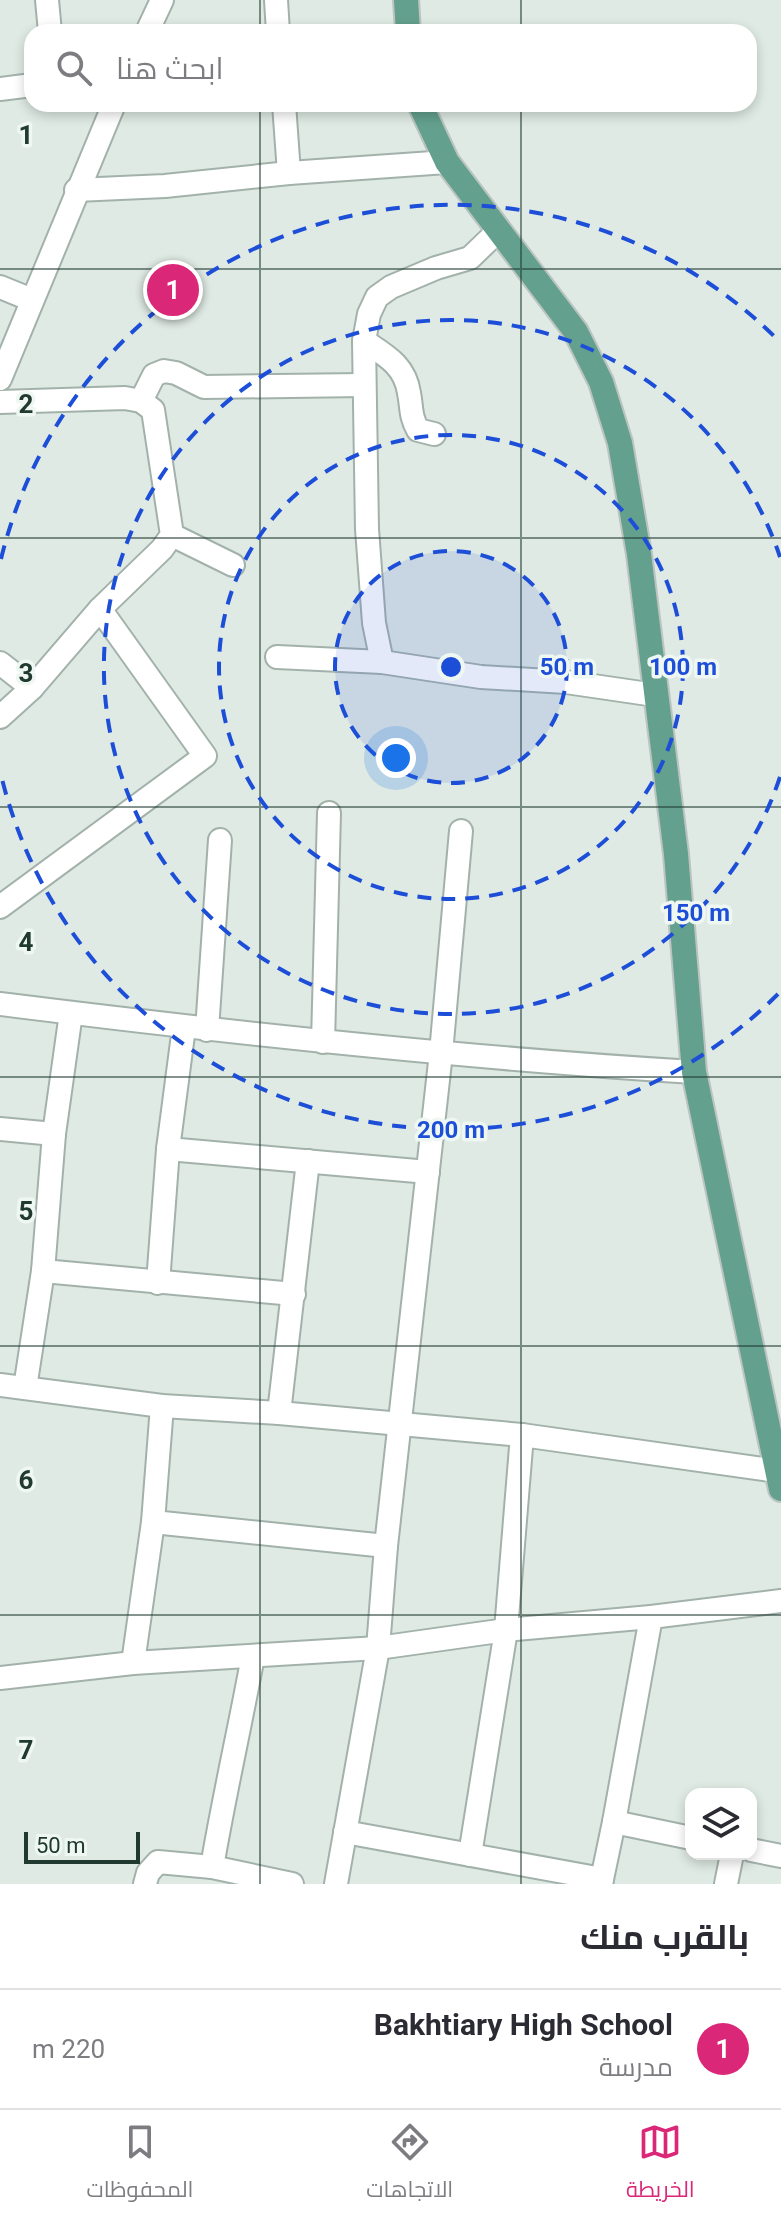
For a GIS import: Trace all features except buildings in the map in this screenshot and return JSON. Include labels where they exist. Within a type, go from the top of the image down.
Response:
[{"type":"main road","points":[[406,0],[408,24]]},
{"type":"main road","points":[[424,112],[447,162],[576,332],[601,382],[623,457],[639,554],[676,854],[694,1072],[779,1480]]},
{"type":"street","points":[[47,0],[49,24]]},
{"type":"street","points":[[151,24],[162,0]]},
{"type":"street","points":[[276,0],[278,24]]},
{"type":"street","points":[[0,89],[24,86]]},
{"type":"street","points":[[0,379],[76,190],[103,112]]},
{"type":"street","points":[[285,112],[289,173]]},
{"type":"street","points":[[76,190],[165,186],[289,173],[447,162]]},
{"type":"street","points":[[382,662],[374,623],[367,529],[364,341],[369,314],[377,297],[391,287],[470,258],[499,230]]},
{"type":"street","points":[[0,287],[32,300]]},
{"type":"street","points":[[364,341],[390,358],[404,372],[412,419],[418,430],[434,434]]},
{"type":"street","points":[[141,401],[154,375],[164,371],[176,373],[204,387],[364,385]]},
{"type":"street","points":[[0,402],[125,398],[141,401],[153,410],[172,535],[162,549],[100,609],[32,688],[0,717]]},
{"type":"street","points":[[172,535],[233,565]]},
{"type":"street","points":[[0,907],[205,756],[100,609]]},
{"type":"street","points":[[277,657],[382,662],[481,677],[566,682],[655,695]]},
{"type":"street","points":[[0,663],[32,688]]},
{"type":"street","points":[[323,1042],[329,813]]},
{"type":"street","points":[[336,1884],[378,1648],[386,1546],[441,1053],[461,831]]},
{"type":"street","points":[[207,1030],[220,840]]},
{"type":"street","points":[[0,1004],[323,1042],[694,1072]]},
{"type":"street","points":[[25,1388],[43,1271],[54,1134],[71,1013]]},
{"type":"street","points":[[158,1283],[168,1149],[184,1027]]},
{"type":"street","points":[[0,1129],[54,1134]]},
{"type":"street","points":[[168,1149],[428,1172]]},
{"type":"street","points":[[279,1413],[308,1161]]},
{"type":"street","points":[[43,1271],[294,1294]]},
{"type":"street","points":[[0,1385],[162,1406],[279,1413],[522,1435],[779,1480]]},
{"type":"street","points":[[133,1663],[153,1522],[162,1406]]},
{"type":"street","points":[[470,1855],[506,1630],[522,1435]]},
{"type":"street","points":[[153,1522],[386,1546]]},
{"type":"street","points":[[0,1678],[133,1663],[378,1648],[506,1630],[781,1601]]},
{"type":"street","points":[[345,1832],[602,1881],[651,1617]]},
{"type":"street","points":[[212,1867],[253,1656]]},
{"type":"street","points":[[614,1822],[685,1837]]},
{"type":"street","points":[[757,1851],[781,1856]]},
{"type":"street","points":[[726,1884],[731,1860]]},
{"type":"street","points":[[145,1884],[148,1873],[158,1862],[212,1867],[292,1884]]},
{"type":"place","name":"Bakhtiary High School","points":[[173,290]]}]
